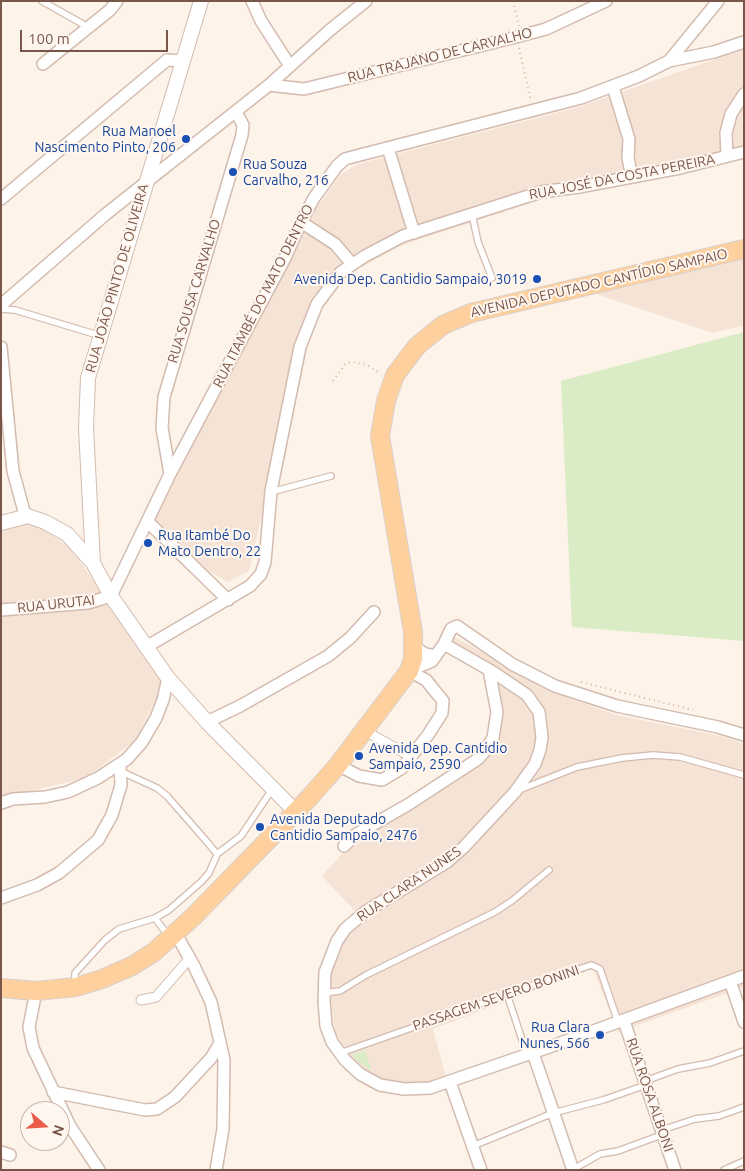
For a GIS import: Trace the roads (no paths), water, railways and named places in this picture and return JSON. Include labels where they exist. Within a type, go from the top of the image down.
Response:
[{"type":"main road","name":"AVENIDA DEPUTADO CANTÍDIO SAMPAIO","points":[[1,988],[36,991],[76,987],[102,979],[132,966],[173,936],[296,812],[338,765],[409,671],[414,647],[413,632],[380,436],[386,401],[393,381],[400,367],[417,346],[443,325],[459,317],[521,300],[744,249]]},
{"type":"street","points":[[43,64],[110,10],[117,1]]},
{"type":"street","name":"RUA JOÃO PINTO DE OLIVEIRA","points":[[93,563],[85,398],[88,378],[201,1]]},
{"type":"street","points":[[252,1],[261,22],[290,66]]},
{"type":"street","points":[[1,304],[145,183],[269,85],[366,1]]},
{"type":"street","name":"RUA TRAJANO DE CARVALHO","points":[[269,85],[304,89],[519,36],[570,19],[606,1]]},
{"type":"street","name":"RUA ITAMBÉ DO MATO DENTRO","points":[[111,596],[170,474],[285,258],[301,222],[314,198],[337,166],[345,159],[533,111],[613,87],[669,61],[718,1]]},
{"type":"street","points":[[669,61],[714,52],[744,42]]},
{"type":"street","points":[[1,199],[167,60],[182,61]]},
{"type":"street","points":[[613,87],[630,139],[628,158],[632,177]]},
{"type":"street","points":[[727,156],[726,133],[731,114],[744,94]]},
{"type":"street","name":"RUA SOUSA CARVALHO","points":[[170,474],[162,428],[164,397],[242,134],[243,126],[236,112]]},
{"type":"street","points":[[388,148],[414,233]]},
{"type":"street","name":"RUA JOSÉ DA COSTA PEREIRA","points":[[146,647],[228,600],[250,586],[261,574],[265,562],[271,492],[294,370],[305,332],[325,292],[352,264],[396,240],[414,233],[541,192],[632,177],[744,152]]},
{"type":"street","points":[[301,222],[334,244],[352,264]]},
{"type":"street","points":[[1,347],[4,420],[15,485],[24,514]]},
{"type":"street","points":[[1,523],[24,514],[65,532],[93,563],[111,596],[168,678],[207,722],[296,812]]},
{"type":"street","points":[[148,522],[228,600]]},
{"type":"street","name":"RUA URUTAI","points":[[1,610],[88,603],[111,596]]},
{"type":"street","points":[[207,722],[240,706],[328,656],[350,638],[374,612]]},
{"type":"street","points":[[446,639],[454,626],[462,628],[532,676],[574,692],[617,706],[718,727],[744,735]]},
{"type":"street","name":"AVENIDA DEPUTADO CANTÍDIO SAMPAIO","points":[[409,671],[432,661],[446,639]]},
{"type":"street","name":"RUA CLARA NUNES","points":[[446,639],[527,695],[539,712],[541,720],[542,737],[538,757],[514,792],[482,830],[447,862],[378,904],[345,929],[328,962],[323,993],[326,1026],[339,1053],[360,1074],[387,1087],[430,1088],[621,1022],[744,976]]},
{"type":"street","points":[[414,647],[425,654],[436,656]]},
{"type":"street","points":[[344,846],[355,835],[409,804],[472,763],[485,751],[493,738],[497,712],[489,670]]},
{"type":"street","points":[[338,765],[359,776],[382,780],[402,768],[412,757],[434,726],[444,706],[442,697],[426,680],[409,671]]},
{"type":"street","points":[[1,804],[13,799],[45,797],[68,792],[121,768],[137,748],[152,724],[163,700],[168,678]]},
{"type":"street","points":[[364,731],[412,757]]},
{"type":"street","points":[[1,898],[38,885],[59,873],[95,844],[103,834],[112,815],[121,768]]},
{"type":"street","points":[[173,936],[190,958],[211,1002],[224,1060],[225,1096],[222,1147],[216,1170]]},
{"type":"street","points":[[141,1000],[156,997],[190,958]]},
{"type":"street","points":[[730,980],[744,1022]]},
{"type":"street","points":[[36,991],[30,1020],[30,1037],[33,1048],[79,1142],[99,1170]]},
{"type":"street","name":"RUA ROSA ALBONI","points":[[621,1022],[646,1083],[675,1170]]},
{"type":"street","points":[[53,1092],[145,1110],[157,1109],[168,1103],[181,1091],[211,1058],[220,1043]]},
{"type":"street","points":[[530,1054],[553,1113],[572,1170]]},
{"type":"street","points":[[450,1082],[481,1170]]},
{"type":"lane","points":[[42,1],[88,27]]},
{"type":"lane","points":[[472,214],[478,242],[492,278]]},
{"type":"lane","points":[[1,309],[15,310],[101,336]]},
{"type":"lane","points":[[271,492],[331,476]]},
{"type":"lane","points":[[514,792],[578,767],[645,756],[680,757],[744,775]]},
{"type":"lane","points":[[121,768],[158,788],[167,796],[216,854]]},
{"type":"lane","points":[[76,987],[75,972],[105,940],[119,929],[155,918],[168,910],[202,882],[209,873],[216,854],[230,846],[241,836],[273,788]]},
{"type":"lane","points":[[323,993],[340,991],[373,972],[495,912],[550,870]]},
{"type":"lane","points":[[155,918],[173,936]]},
{"type":"lane","name":"PASSAGEM SEVERO BONINI","points":[[339,1053],[585,966],[594,965],[600,969],[621,1022]]},
{"type":"lane","points":[[507,994],[530,1054]]},
{"type":"lane","points":[[473,1146],[553,1113],[603,1100],[678,1069],[710,1063],[744,1052]]},
{"type":"lane","points":[[572,1170],[600,1154],[618,1150],[695,1119],[719,1116],[744,1107]]},
{"type":"lane","points":[[724,1170],[744,1161]]},
{"type":"place","name":"Rua Manoel Nascimento Pinto, 206","points":[[186,139]]},
{"type":"place","name":"Rua Souza Carvalho, 216","points":[[233,172]]},
{"type":"place","name":"Avenida Dep. Cantidio Sampaio, 3019","points":[[537,279]]},
{"type":"place","name":"Rua Itambé Do Mato Dentro, 22","points":[[148,543]]},
{"type":"place","name":"Avenida Dep. Cantidio Sampaio, 2590","points":[[359,756]]},
{"type":"place","name":"Avenida Deputado Cantidio Sampaio, 2476","points":[[260,827]]},
{"type":"place","name":"Rua Clara Nunes, 566","points":[[600,1035]]}]
